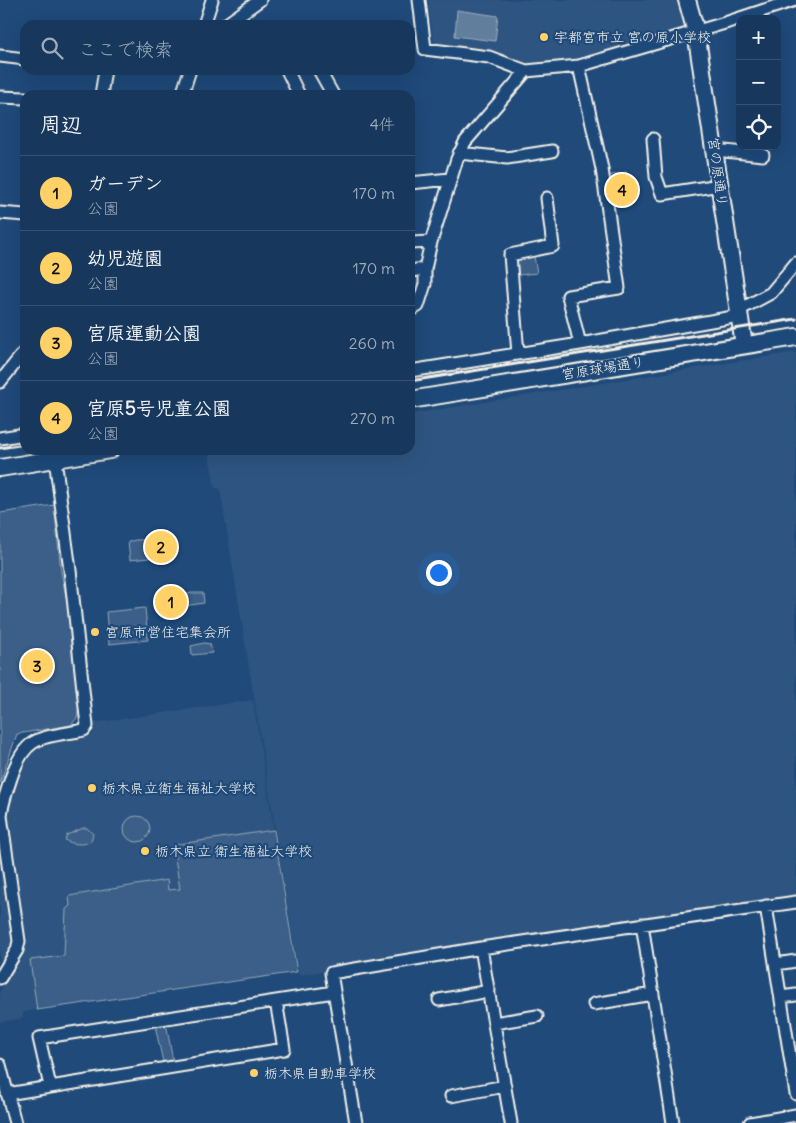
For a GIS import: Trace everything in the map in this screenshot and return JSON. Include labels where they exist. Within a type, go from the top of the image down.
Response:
[{"type":"street","points":[[206,20],[212,0]]},
{"type":"street","points":[[233,20],[260,0]]},
{"type":"street","points":[[418,0],[425,49],[489,57],[526,71],[579,66],[696,32],[760,5],[794,0]]},
{"type":"street","name":"宮の原通り","points":[[687,0],[696,32],[744,345]]},
{"type":"street","points":[[415,29],[422,28]]},
{"type":"street","points":[[0,56],[20,58]]},
{"type":"street","points":[[579,66],[602,169],[619,288],[568,296],[580,344]]},
{"type":"street","points":[[415,308],[418,306],[425,284],[425,269],[430,242],[459,153],[465,142],[526,71]]},
{"type":"street","points":[[102,90],[104,75]]},
{"type":"street","points":[[184,90],[188,75]]},
{"type":"street","points":[[289,75],[297,90]]},
{"type":"street","points":[[323,75],[330,90]]},
{"type":"street","points":[[0,97],[20,98]]},
{"type":"street","points":[[653,139],[656,178],[662,194],[720,185]]},
{"type":"street","points":[[715,150],[763,155]]},
{"type":"street","points":[[459,153],[507,158],[552,151]]},
{"type":"street","points":[[415,183],[450,180]]},
{"type":"street","points":[[518,354],[510,255],[553,246],[547,198]]},
{"type":"street","points":[[0,213],[20,215]]},
{"type":"street","points":[[415,243],[430,242]]},
{"type":"street","points":[[415,370],[580,344],[739,313],[771,293],[796,263]]},
{"type":"street","points":[[415,270],[425,269]]},
{"type":"street","name":"宮原球場通り","points":[[415,399],[796,337]]},
{"type":"street","points":[[0,382],[20,357]]},
{"type":"street","points":[[0,438],[20,435]]},
{"type":"street","points":[[0,468],[79,455]]},
{"type":"street","points":[[0,978],[17,950],[19,939],[1,819],[3,801],[21,754],[32,743],[42,738],[84,730],[87,726],[70,570],[55,459]]},
{"type":"street","points":[[356,1123],[331,973],[481,948],[796,902]]},
{"type":"street","points":[[766,906],[796,1094]]},
{"type":"street","points":[[642,924],[673,1123]]},
{"type":"street","points":[[481,948],[505,1086],[507,1122]]},
{"type":"street","points":[[776,964],[796,961]]},
{"type":"street","points":[[439,1000],[489,991]]},
{"type":"street","points":[[50,1086],[39,1038],[334,992]]},
{"type":"street","points":[[594,1004],[653,994]]},
{"type":"street","points":[[781,997],[796,995]]},
{"type":"street","points":[[6,1094],[284,1049],[276,1001]]},
{"type":"street","points":[[494,1023],[537,1016]]},
{"type":"street","points":[[0,1065],[6,1094],[16,1123]]},
{"type":"street","points":[[451,1096],[505,1086]]},
{"type":"street","points":[[750,1123],[796,1115]]},
{"type":"shaded area","name":"宇都宮市立 宮の原小学校","points":[[428,0],[680,0],[688,27],[577,61],[526,66],[434,47]]},
{"type":"shaded area","points":[[457,10],[498,16],[495,41],[455,36]]},
{"type":"shaded area","points":[[626,172],[634,185],[637,195],[611,199],[608,176]]},
{"type":"shaded area","points":[[534,256],[537,273],[518,275],[516,259]]},
{"type":"shaded area","points":[[796,352],[796,900],[299,975],[220,488],[215,488],[209,455],[415,455],[415,413]]},
{"type":"shaded area","points":[[54,505],[61,571],[70,617],[79,706],[77,718],[71,725],[17,734],[0,783],[0,513]]},
{"type":"shaded area","points":[[170,537],[172,555],[152,558],[150,540]]},
{"type":"shaded area","points":[[147,540],[149,558],[130,560],[128,542]]},
{"type":"shaded area","points":[[191,593],[203,593],[204,603],[184,606],[183,596]]},
{"type":"shaded area","points":[[172,595],[180,596],[182,606],[162,608],[161,598]]},
{"type":"shaded area","points":[[145,608],[148,640],[109,644],[106,612]]},
{"type":"shaded area","points":[[204,643],[210,644],[212,653],[192,655],[191,646]]},
{"type":"shaded area","name":"栃木県立 衛生福祉大学校","points":[[253,700],[297,972],[23,1012],[23,1018],[0,1022],[0,991],[12,970],[25,938],[7,817],[8,804],[25,758],[31,750],[45,742],[93,735],[93,723]]},
{"type":"shaded area","points":[[137,816],[146,820],[150,829],[146,838],[137,842],[128,838],[124,829],[128,820]]},
{"type":"shaded area","points":[[87,828],[93,834],[91,841],[85,844],[78,844],[65,840],[67,835]]},
{"type":"shaded area","points":[[274,830],[297,972],[37,1010],[30,960],[64,956],[66,909],[70,906],[69,896],[167,880],[168,890],[180,889],[173,845]]},
{"type":"shaded area","points":[[0,865],[11,940],[10,949],[0,966]]},
{"type":"shaded area","points":[[163,1025],[167,1028],[173,1061],[168,1065],[163,1062],[156,1030],[158,1026]]},
{"type":"railway","points":[[415,380],[796,319]]},
{"type":"railway","points":[[0,448],[20,445]]},
{"type":"place","name":"宇都宮市立 宮の原小学校","points":[[544,37]]},
{"type":"place","name":"宮原5号児童公園","points":[[622,190]]},
{"type":"place","name":"幼児遊園","points":[[161,547]]},
{"type":"place","name":"ガーデン","points":[[171,602]]},
{"type":"place","name":"宮原市営住宅集会所","points":[[95,632]]},
{"type":"place","name":"宮原運動公園","points":[[37,666]]},
{"type":"place","name":"栃木県立衛生福祉大学校","points":[[92,788]]},
{"type":"place","name":"栃木県立 衛生福祉大学校","points":[[145,851]]},
{"type":"place","name":"栃木県自動車学校","points":[[254,1073]]}]
